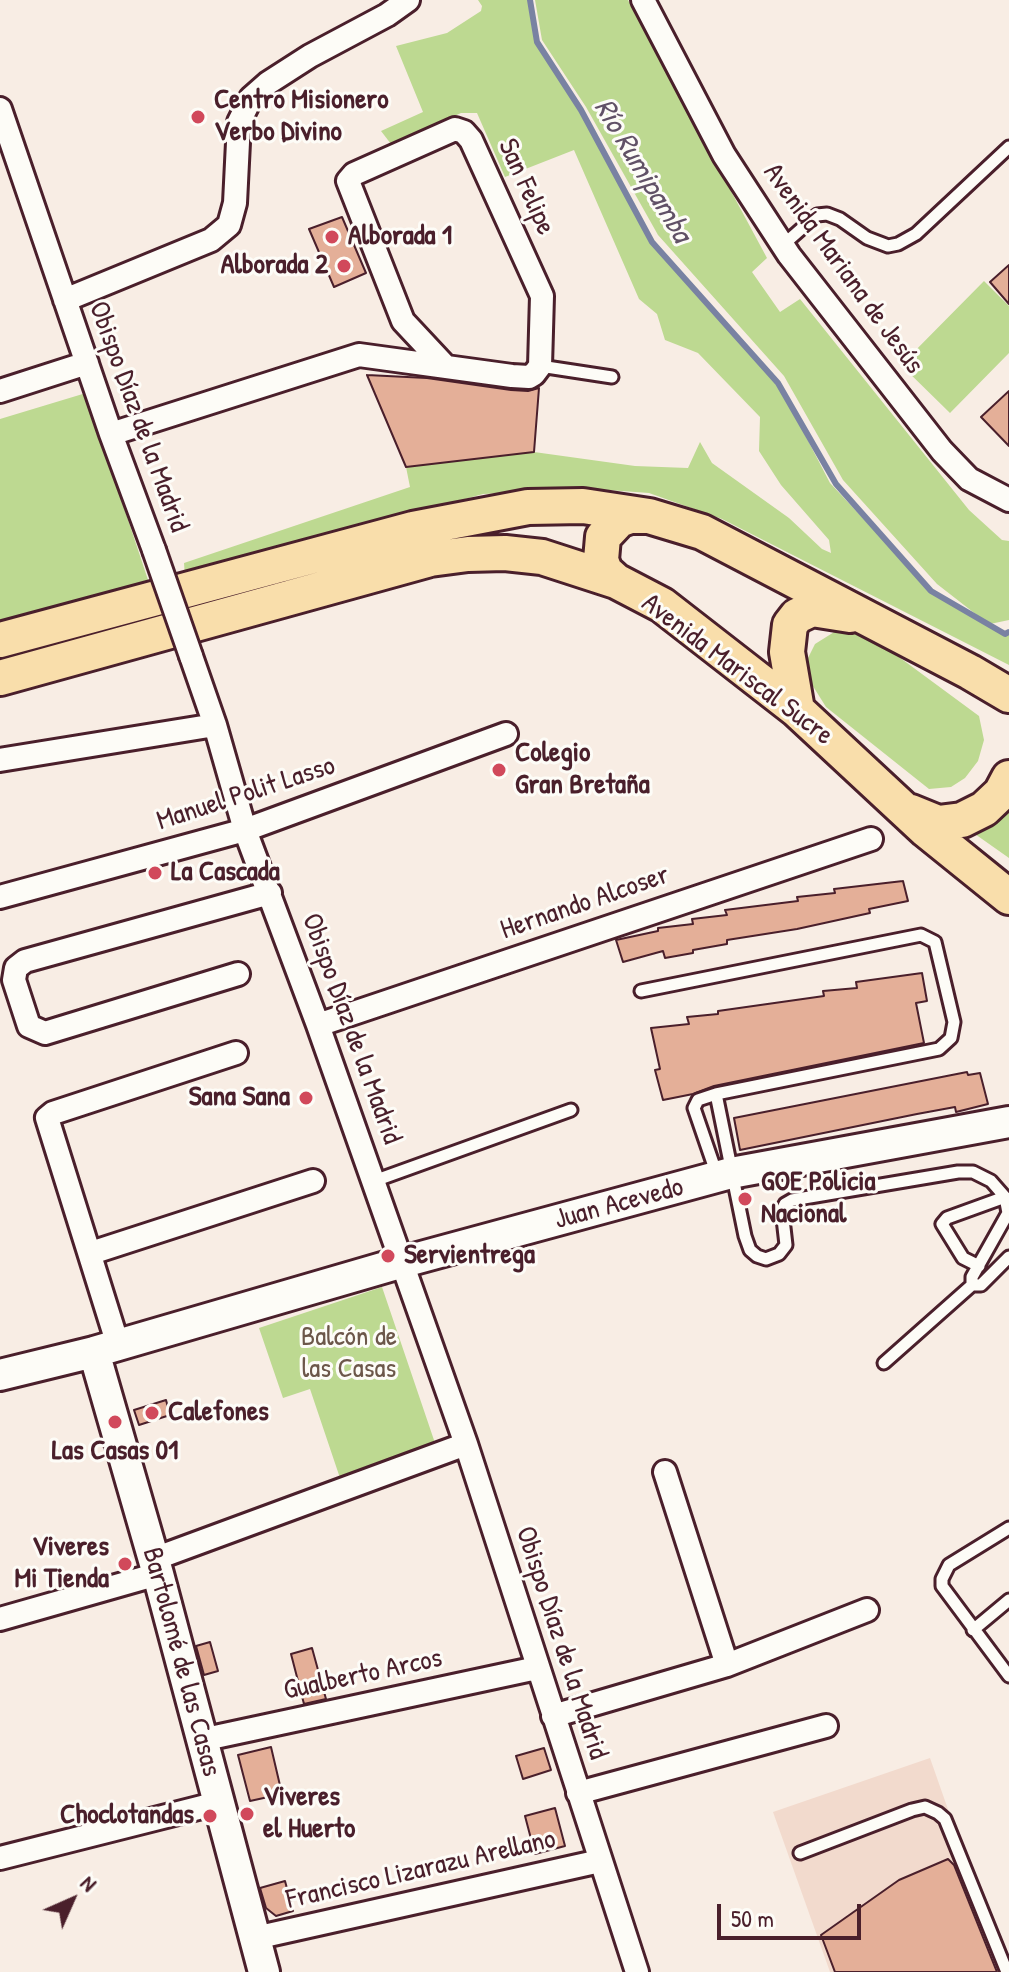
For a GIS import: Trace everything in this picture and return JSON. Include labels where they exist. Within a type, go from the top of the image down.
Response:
[{"type":"main road","points":[[0,640],[413,529],[528,507],[583,506],[649,516],[702,532],[1009,695]]},
{"type":"main road","points":[[616,581],[605,571],[601,560],[603,537],[619,520],[630,516],[649,516]]},
{"type":"main road","name":"Avenida Mariscal Sucre","points":[[0,678],[430,559],[505,553],[542,557],[616,581],[662,605],[797,710],[894,801],[1009,897]]},
{"type":"main road","points":[[797,710],[787,652],[790,625],[797,616],[812,609],[866,618]]},
{"type":"main road","points":[[970,672],[1002,704],[1009,717]]},
{"type":"main road","points":[[894,801],[918,816],[938,823],[962,820],[984,809],[1001,793],[1009,778]]},
{"type":"street","points":[[65,300],[211,240],[229,225],[235,203],[239,122],[251,98],[268,83],[382,8],[408,0]]},
{"type":"street","name":"Avenida Mariana de Jesús","points":[[643,0],[724,155],[783,245],[942,451],[969,479],[1009,500]]},
{"type":"street","name":"Obispo Díaz de la Madrid","points":[[0,109],[215,725],[245,830],[318,1025],[466,1444],[637,1972]]},
{"type":"street","name":"San Felipe","points":[[446,367],[403,321],[348,181],[354,174],[455,129],[464,132],[471,140],[542,296],[540,366]]},
{"type":"street","points":[[111,434],[359,355],[529,377],[540,366]]},
{"type":"street","points":[[0,391],[87,363]]},
{"type":"street","points":[[0,760],[215,725]]},
{"type":"street","name":"Manuel Polit Lasso","points":[[0,897],[245,830],[506,734]]},
{"type":"street","name":"Hernando Alcoser","points":[[318,1025],[871,839]]},
{"type":"street","points":[[238,974],[45,1033],[29,1026],[14,980],[16,968],[25,961],[270,893]]},
{"type":"street","points":[[106,1348],[91,1253],[48,1122],[49,1115],[236,1053]]},
{"type":"street","name":"Juan Acevedo","points":[[965,1131],[1009,1110]]},
{"type":"street","name":"Juan Acevedo","points":[[0,1375],[724,1175],[1009,1122]]},
{"type":"street","points":[[91,1253],[313,1181]]},
{"type":"street","name":"Bartolomé de las Casas","points":[[106,1348],[156,1566],[264,1972]]},
{"type":"street","points":[[0,1619],[156,1566],[466,1444]]},
{"type":"street","points":[[665,1472],[727,1665]]},
{"type":"street","points":[[553,1716],[727,1665],[867,1610]]},
{"type":"street","name":"Gualberto Arcos","points":[[201,1740],[537,1668]]},
{"type":"street","points":[[578,1793],[826,1726]]},
{"type":"street","points":[[0,1858],[218,1803]]},
{"type":"street","name":"Francisco Lizarazu Arellano","points":[[255,1938],[600,1861]]},
{"type":"lane","points":[[783,245],[817,215],[827,214],[840,219],[867,238],[888,246],[898,244],[916,234],[1009,147]]},
{"type":"lane","points":[[540,366],[612,377]]},
{"type":"lane","points":[[641,991],[921,935],[935,942],[954,1022],[951,1038],[939,1049],[716,1094],[698,1100],[694,1108],[724,1175],[750,1250],[766,1259],[779,1254],[786,1245],[782,1210],[792,1200],[958,1172],[973,1172],[991,1181],[1005,1197],[1008,1213],[972,1277],[972,1285]]},
{"type":"lane","points":[[716,1094],[724,1175]]},
{"type":"lane","points":[[374,1181],[571,1110]]},
{"type":"lane","points":[[979,1266],[963,1258],[942,1224],[947,1218],[1005,1197]]},
{"type":"lane","points":[[884,1363],[972,1285],[981,1285],[1009,1257]]},
{"type":"lane","points":[[1009,1528],[944,1571],[942,1586],[1009,1676]]},
{"type":"lane","points":[[973,1630],[1009,1600]]},
{"type":"lane","points":[[800,1853],[912,1810],[925,1807],[938,1813],[945,1819],[1007,1972]]},
{"type":"shaded area","points":[[930,1758],[1005,1972],[830,1972],[773,1812]]},
{"type":"green space","points":[[478,0],[528,0],[537,42],[581,109],[652,242],[778,383],[830,483],[931,591],[982,619],[937,584],[843,480],[784,376],[658,235],[586,107],[542,40],[535,0],[628,0],[767,258],[752,272],[780,312],[800,299],[969,510],[1002,540],[1009,541],[1009,620],[990,624],[1005,634],[1009,632],[1009,665],[722,519],[649,493],[595,489],[483,494],[185,577],[184,563],[410,487],[406,467],[534,452],[635,466],[688,468],[700,442],[712,463],[789,518],[822,549],[831,553],[829,540],[781,485],[759,451],[760,417],[698,353],[665,340],[657,314],[639,299],[574,150],[505,177],[477,113],[461,113],[391,144],[381,131],[423,112],[396,46],[447,33],[481,11]]},
{"type":"green space","points":[[984,281],[1009,306],[1009,353],[950,413],[901,365]]},
{"type":"green space","points":[[86,393],[151,589],[0,629],[0,419]]},
{"type":"green space","points":[[839,629],[865,632],[979,716],[984,740],[978,761],[965,778],[951,787],[929,789],[826,707],[811,683],[807,660],[815,644]]},
{"type":"green space","points":[[1009,808],[1009,858],[965,827]]},
{"type":"green space","name":"Balcón de las Casas","points":[[382,1287],[436,1446],[340,1478],[310,1389],[283,1398],[259,1328]]},
{"type":"building","points":[[342,217],[366,273],[334,287],[309,229]]},
{"type":"building","points":[[1009,265],[1009,304],[990,282]]},
{"type":"building","points":[[367,375],[427,378],[511,390],[539,388],[534,452],[406,467]]},
{"type":"building","points":[[1009,391],[1009,446],[981,417]]},
{"type":"building","points":[[903,881],[908,901],[797,929],[727,940],[727,944],[693,950],[693,953],[665,958],[663,951],[623,962],[616,940],[658,931],[658,928],[693,924],[692,919],[727,915],[725,910],[798,901],[797,897],[835,893],[834,889]]},
{"type":"building","points":[[922,973],[927,1001],[916,1003],[924,1043],[714,1086],[663,1100],[655,1070],[660,1069],[651,1028],[689,1024],[687,1017],[718,1014],[718,1011],[824,996],[823,991],[857,988],[856,982]]},
{"type":"building","points":[[967,1072],[968,1075],[980,1073],[988,1104],[956,1112],[955,1107],[917,1114],[740,1150],[734,1118]]},
{"type":"building","name":"Calefones","points":[[166,1400],[170,1415],[139,1425],[134,1410]]},
{"type":"building","points":[[210,1642],[218,1671],[204,1675],[196,1646]]},
{"type":"building","points":[[312,1648],[326,1699],[304,1704],[291,1654]]},
{"type":"building","points":[[271,1747],[282,1794],[250,1801],[238,1755]]},
{"type":"building","points":[[544,1748],[551,1770],[523,1779],[516,1756]]},
{"type":"building","points":[[555,1808],[565,1846],[535,1854],[525,1816]]},
{"type":"building","points":[[948,1859],[954,1865],[997,1972],[835,1972],[821,1935],[899,1880]]},
{"type":"building","points":[[285,1881],[293,1911],[276,1916],[266,1908],[260,1888]]},
{"type":"waterway","name":"Río Rumipamba","points":[[530,0],[537,42],[581,110],[652,242],[778,383],[836,484],[931,591],[1005,634],[1009,632]]},
{"type":"place","name":"Centro Misionero Verbo Divino","points":[[198,117]]},
{"type":"place","name":"Alborada 1","points":[[332,237]]},
{"type":"place","name":"Alborada 2","points":[[344,266]]},
{"type":"place","name":"Colegio Gran Bretaña","points":[[499,770]]},
{"type":"place","name":"La Cascada","points":[[155,873]]},
{"type":"place","name":"Sana Sana","points":[[306,1098]]},
{"type":"place","name":"GOE Policia Nacional","points":[[745,1199]]},
{"type":"place","name":"Servientrega","points":[[388,1256]]},
{"type":"place","name":"Calefones","points":[[152,1413]]},
{"type":"place","name":"Las Casas 01","points":[[115,1422]]},
{"type":"place","name":"Viveres Mi Tienda","points":[[125,1564]]},
{"type":"place","name":"Viveres el Huerto","points":[[247,1814]]},
{"type":"place","name":"Choclotandas","points":[[210,1816]]}]
